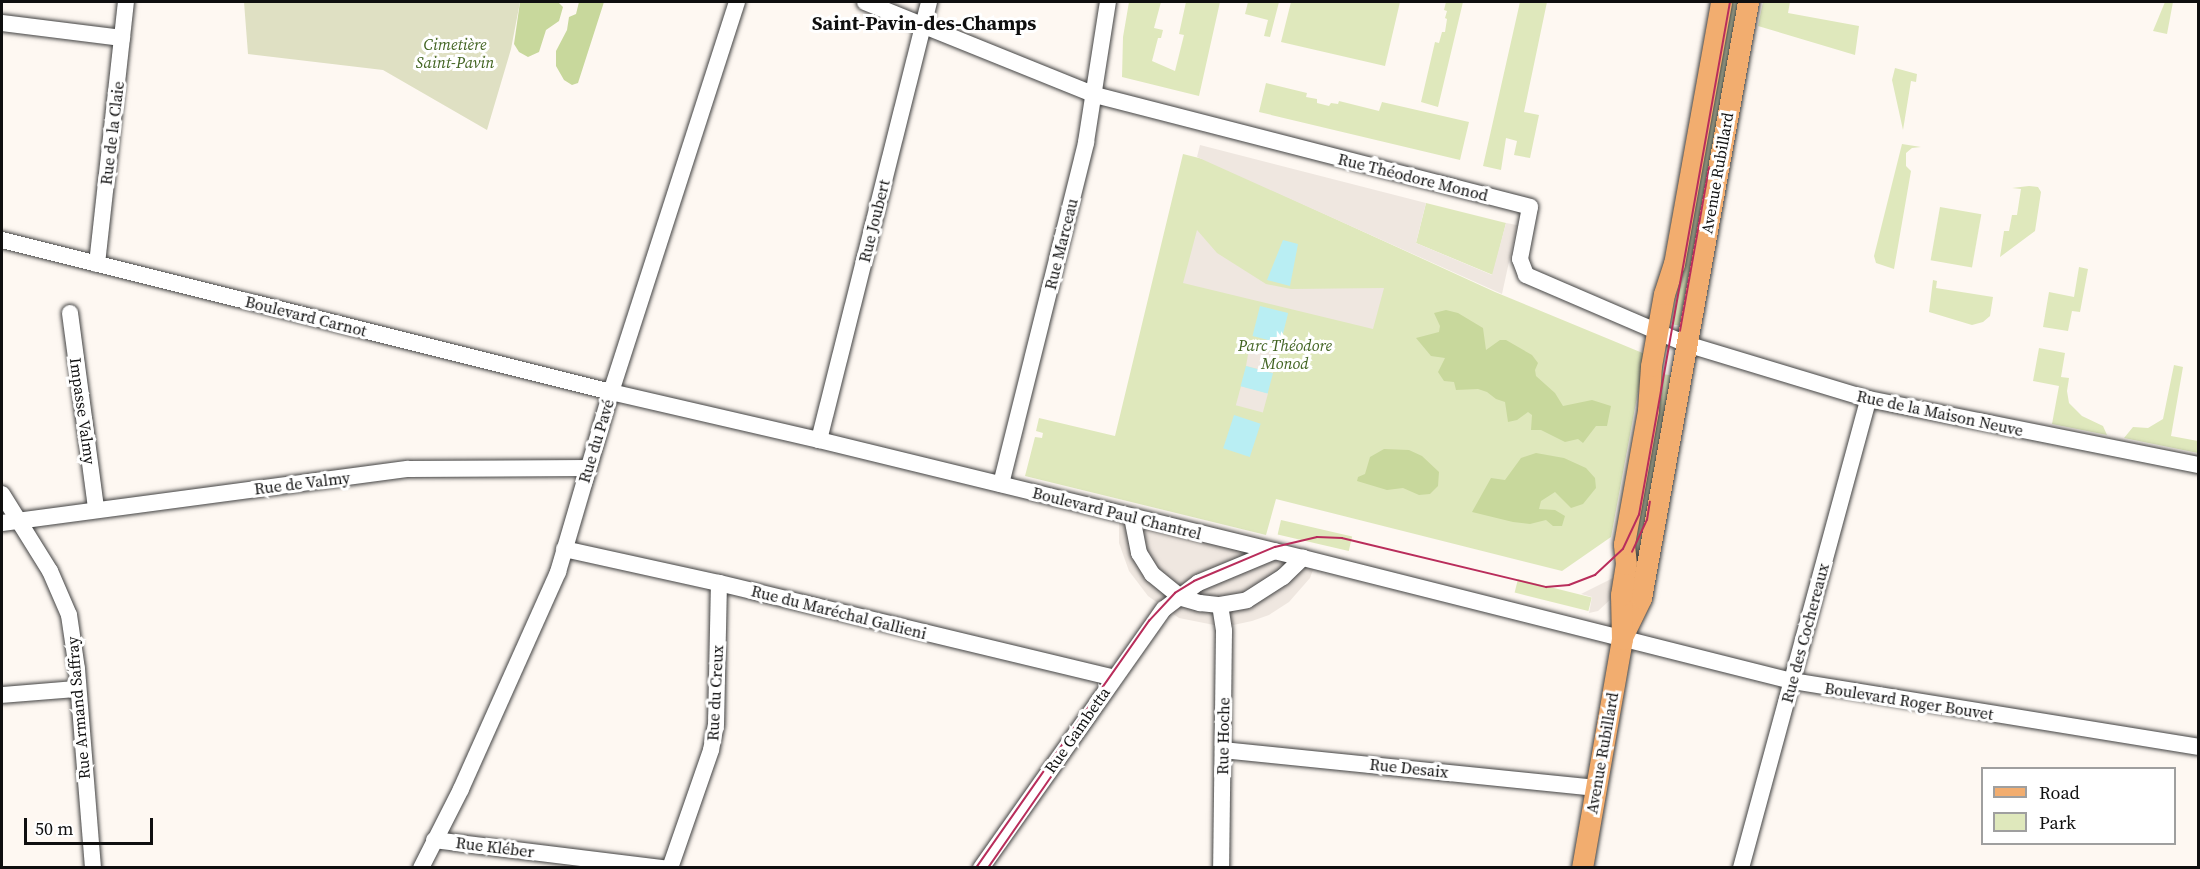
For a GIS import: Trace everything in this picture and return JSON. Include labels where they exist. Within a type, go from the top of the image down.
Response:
[{"type":"main road","name":"Avenue Rubillard","points":[[1582,867],[1622,639],[1621,595],[1626,564],[1624,544],[1648,410],[1655,331],[1674,264],[1721,2]]},
{"type":"main road","name":"Avenue Rubillard","points":[[1622,639],[1641,598],[1748,2]]},
{"type":"street","name":"Rue de la Claie","points":[[97,264],[126,2]]},
{"type":"street","name":"Rue du Pavé","points":[[421,867],[461,789],[558,572],[611,392],[737,2]]},
{"type":"street","points":[[866,2],[1095,95]]},
{"type":"street","name":"Rue Joubert","points":[[819,440],[929,2]]},
{"type":"street","name":"Rue Marceau","points":[[1001,484],[1086,142],[1108,2]]},
{"type":"street","points":[[2,23],[122,38]]},
{"type":"street","name":"Rue Théodore Monod","points":[[1095,95],[1530,207],[1520,259],[1526,275],[1655,331]]},
{"type":"street","name":"Boulevard Carnot","points":[[2,240],[611,392]]},
{"type":"street","name":"Impasse Valmy","points":[[70,313],[96,509]]},
{"type":"street","points":[[1655,331],[1686,344]]},
{"type":"street","name":"Rue de la Maison Neuve","points":[[1686,344],[1868,399],[2199,465]]},
{"type":"street","name":"Boulevard Paul Chantrel","points":[[611,392],[1001,484],[1622,639]]},
{"type":"street","name":"Rue des Cochereaux","points":[[1742,867],[1868,399]]},
{"type":"street","name":"Rue de Valmy","points":[[10,522],[408,469],[588,468]]},
{"type":"street","name":"Rue Armand Saffray","points":[[2,494],[10,522],[50,571],[69,615],[93,867]]},
{"type":"street","points":[[1132,517],[1139,553],[1144,565],[1179,596],[1200,603],[1234,604],[1260,593],[1302,558]]},
{"type":"street","name":"Rue du Maréchal Gallieni","points":[[564,549],[719,583],[1114,678]]},
{"type":"street","name":"Rue Gambetta","points":[[981,867],[1152,623],[1179,596],[1226,571],[1275,551]]},
{"type":"street","name":"Rue du Creux","points":[[670,867],[711,750],[716,725],[719,583]]},
{"type":"street","name":"Rue Hoche","points":[[1220,605],[1224,631],[1221,867]]},
{"type":"street","name":"Boulevard Roger Bouvet","points":[[1622,639],[1792,681],[2199,747]]},
{"type":"street","points":[[2,695],[77,689]]},
{"type":"street","name":"Rue Desaix","points":[[1223,750],[1596,788]]},
{"type":"street","name":"Rue Kléber","points":[[434,840],[663,867]]},
{"type":"green space","name":"Cimetière Saint-Pavin","points":[[244,2],[520,2],[511,49],[487,130],[383,70],[248,54]]},
{"type":"green space","points":[[520,2],[558,2],[563,7],[559,21],[546,30],[539,52],[528,57],[519,52],[514,44]]},
{"type":"green space","points":[[579,2],[604,2],[578,83],[572,85],[564,80],[556,66],[556,51],[567,30],[569,17],[576,14]]},
{"type":"green space","points":[[1129,2],[1161,2],[1154,28],[1163,30],[1161,38],[1158,38],[1152,61],[1175,71],[1184,35],[1179,34],[1186,2],[1220,2],[1199,96],[1122,77],[1123,37]]},
{"type":"green space","points":[[1248,2],[1279,2],[1270,37],[1264,36],[1268,20],[1245,14]]},
{"type":"green space","points":[[1291,2],[1400,2],[1385,66],[1281,42]]},
{"type":"green space","points":[[1446,2],[1463,2],[1438,107],[1421,102],[1435,42],[1439,43],[1442,32],[1445,32]]},
{"type":"green space","points":[[1520,2],[1547,2],[1524,112],[1539,115],[1530,158],[1514,155],[1517,141],[1506,138],[1501,170],[1483,166]]},
{"type":"green space","points":[[1728,2],[1741,2],[1679,325],[1675,325],[1671,323]]},
{"type":"green space","points":[[1763,2],[1790,2],[1788,13],[1859,26],[1855,55],[1758,26]]},
{"type":"green space","points":[[2165,2],[2173,2],[2167,34],[2153,31]]},
{"type":"green space","points":[[1895,68],[1917,74],[1916,82],[1911,81],[1903,130],[1892,80]]},
{"type":"green space","points":[[1266,83],[1307,93],[1306,97],[1317,99],[1317,103],[1329,106],[1331,103],[1338,104],[1339,101],[1379,111],[1382,102],[1469,122],[1460,160],[1259,112]]},
{"type":"green space","points":[[1902,144],[1921,147],[1912,148],[1906,153],[1906,166],[1911,171],[1894,269],[1876,263],[1874,256]]},
{"type":"green space","name":"Parc Théodore Monod","points":[[1183,154],[1207,160],[1495,292],[1645,354],[1611,537],[1562,571],[1276,499],[1266,535],[1025,476],[1035,437],[1042,438],[1043,433],[1036,431],[1039,418],[1115,436]]},
{"type":"green space","points":[[2038,187],[2041,192],[2035,231],[2000,257],[2004,231],[2009,231],[2012,215],[2017,215],[2021,189],[2012,188]]},
{"type":"green space","points":[[1426,203],[1506,223],[1493,275],[1416,243]]},
{"type":"green space","points":[[1940,207],[1981,214],[1972,267],[1931,260]]},
{"type":"green space","points":[[2079,267],[2088,269],[2080,312],[2072,311],[2068,331],[2043,327],[2049,292],[2074,297]]},
{"type":"green space","points":[[1933,280],[1937,281],[1936,288],[1993,297],[1990,316],[1983,322],[1972,325],[1929,312]]},
{"type":"green space","points":[[1446,310],[1458,313],[1483,328],[1486,350],[1500,340],[1506,340],[1532,355],[1538,363],[1535,370],[1536,376],[1555,393],[1563,406],[1592,400],[1611,406],[1607,426],[1596,426],[1583,443],[1578,439],[1565,442],[1541,430],[1531,430],[1532,415],[1528,412],[1517,420],[1508,422],[1505,402],[1487,392],[1478,389],[1456,390],[1454,382],[1444,381],[1438,372],[1445,358],[1431,356],[1416,338],[1439,332],[1440,326],[1434,313]]},
{"type":"green space","points":[[2039,348],[2065,353],[2061,377],[2069,378],[2067,391],[2069,403],[2082,416],[2103,426],[2107,435],[2052,424],[2059,386],[2033,381]]},
{"type":"green space","points":[[2174,365],[2183,367],[2171,436],[2198,441],[2198,453],[2124,438],[2133,427],[2148,428],[2163,419]]},
{"type":"green space","points":[[1663,374],[1675,376],[1635,592],[1635,522]]},
{"type":"green space","points":[[1384,449],[1409,450],[1422,456],[1439,472],[1438,486],[1430,494],[1419,495],[1403,488],[1387,490],[1357,481],[1358,477],[1365,474],[1370,457]]},
{"type":"green space","points":[[1536,453],[1564,458],[1586,468],[1595,478],[1596,488],[1583,504],[1571,508],[1555,492],[1541,501],[1539,509],[1555,510],[1565,516],[1562,526],[1553,526],[1546,520],[1530,524],[1513,522],[1472,512],[1491,478],[1505,480],[1521,458]]},
{"type":"green space","points":[[1281,520],[1352,536],[1349,551],[1278,535]]},
{"type":"green space","points":[[1518,579],[1592,597],[1588,611],[1515,593]]},
{"type":"shaded area","points":[[1200,145],[1426,203],[1416,243],[1492,275],[1506,223],[1517,225],[1502,294],[1197,157]]},
{"type":"shaded area","points":[[1197,230],[1217,253],[1266,284],[1291,289],[1384,288],[1373,329],[1183,283]]},
{"type":"shaded area","points":[[1249,349],[1278,353],[1273,373],[1246,366]]},
{"type":"shaded area","points":[[1241,386],[1268,393],[1263,413],[1236,405]]},
{"type":"shaded area","points":[[1119,513],[1316,561],[1310,578],[1289,602],[1269,615],[1224,627],[1179,618],[1148,596],[1129,571],[1119,543]]},
{"type":"shaded area","points":[[1613,578],[1610,600],[1598,611],[1589,613],[1592,597],[1581,594]]},
{"type":"water","points":[[1283,240],[1298,244],[1290,286],[1267,280]]},
{"type":"water","points":[[1260,306],[1288,313],[1281,343],[1253,336]]},
{"type":"water","points":[[1246,366],[1273,373],[1268,394],[1241,386]]},
{"type":"water","points":[[1234,415],[1261,424],[1250,457],[1223,448]]},
{"type":"tram line","points":[[976,868],[1149,621],[1175,593],[1194,581],[1275,547],[1317,537],[1342,538],[1546,587],[1569,585],[1595,575],[1623,549],[1639,515],[1730,2]]},
{"type":"tram line","points":[[1680,331],[1709,168]]},
{"type":"tram line","points":[[1632,552],[1647,520],[1650,502]]},
{"type":"tram line","points":[[988,868],[1053,774]]},
{"type":"district","name":"Saint-Pavin-des-Champs","points":[[924,23]]}]
